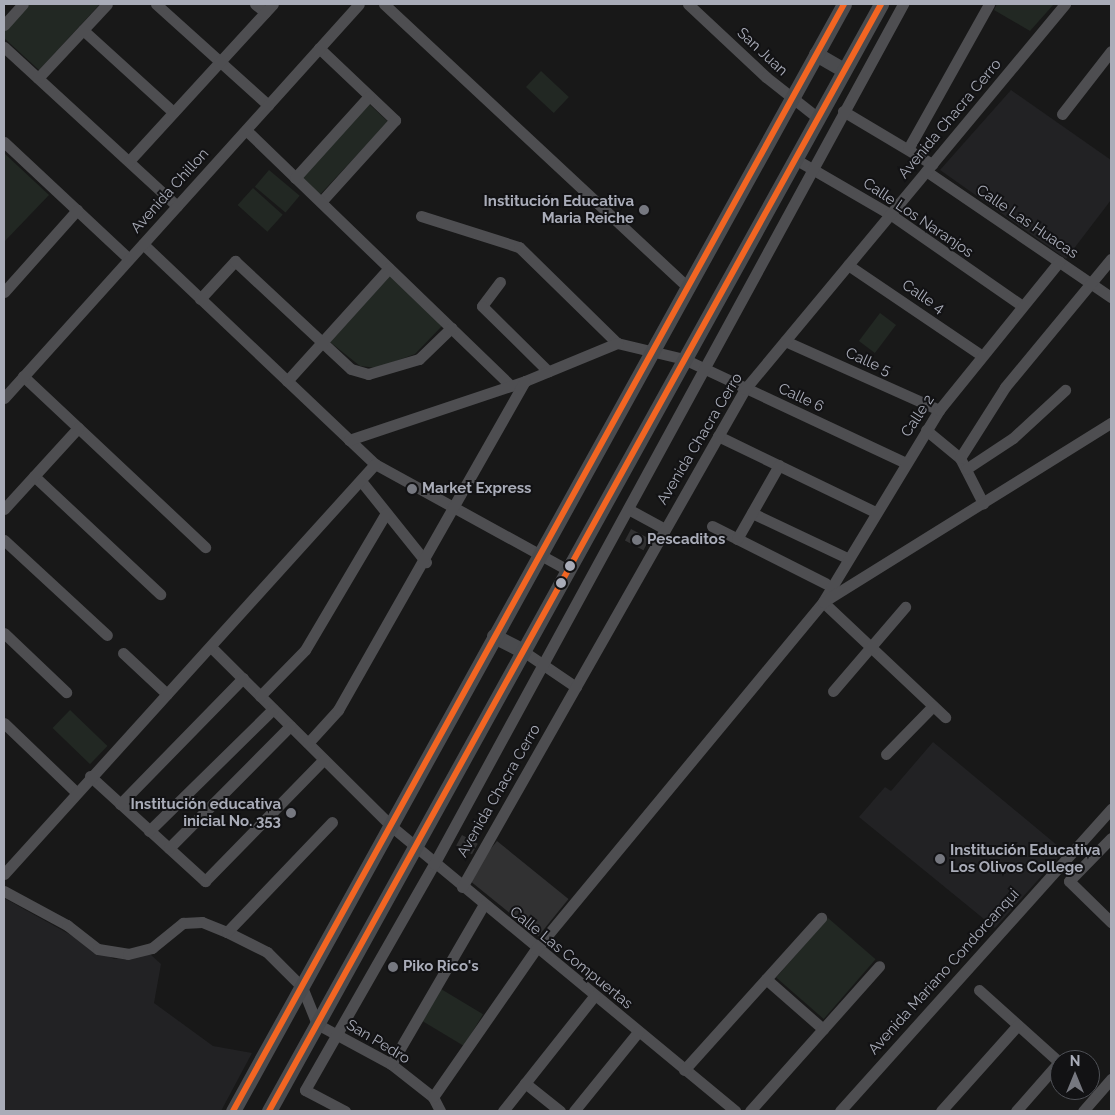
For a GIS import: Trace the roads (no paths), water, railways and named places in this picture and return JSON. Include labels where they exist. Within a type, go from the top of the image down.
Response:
[{"type":"main road","points":[[235,1111],[494,636],[844,4]]},
{"type":"main road","points":[[269,1111],[881,4]]},
{"type":"main road","points":[[816,54],[844,70]]},
{"type":"main road","points":[[494,636],[524,651]]},
{"type":"street","points":[[4,25],[23,4]]},
{"type":"street","points":[[38,78],[107,4]]},
{"type":"street","points":[[156,4],[268,105]]},
{"type":"street","points":[[129,161],[269,8],[255,4]]},
{"type":"street","points":[[384,4],[688,287]]},
{"type":"street","name":"San Juan","points":[[688,4],[792,99],[818,118]]},
{"type":"street","points":[[345,1111],[305,1090],[434,864],[704,369],[842,111],[903,4]]},
{"type":"street","points":[[908,149],[989,4]]},
{"type":"street","name":"Avenida Chacra Cerro","points":[[462,887],[745,389],[1065,4]]},
{"type":"street","name":"Avenida Chillon","points":[[5,393],[23,376],[357,5]]},
{"type":"street","points":[[83,30],[174,112]]},
{"type":"street","points":[[4,47],[177,206]]},
{"type":"street","points":[[319,48],[395,120],[321,202]]},
{"type":"street","points":[[1062,114],[1111,51]]},
{"type":"street","points":[[295,178],[369,96]]},
{"type":"street","name":"Calle Las Huacas","points":[[842,111],[908,149],[929,168],[1090,284],[1111,297]]},
{"type":"street","points":[[246,130],[511,386]]},
{"type":"street","points":[[4,142],[129,259]]},
{"type":"street","name":"Calle Los Naranjos","points":[[796,159],[890,214],[1021,305]]},
{"type":"street","points":[[4,292],[77,210]]},
{"type":"street","points":[[349,440],[526,381],[617,343],[518,247],[421,216]]},
{"type":"street","points":[[142,244],[375,464],[568,570]]},
{"type":"street","points":[[960,458],[1004,387],[1111,260]]},
{"type":"street","points":[[200,299],[235,261],[351,369],[377,374],[419,359],[450,328]]},
{"type":"street","name":"Calle 2","points":[[823,602],[847,558],[939,410],[981,354],[1059,262]]},
{"type":"street","name":"Calle 4","points":[[848,265],[981,354]]},
{"type":"street","points":[[286,381],[389,268]]},
{"type":"street","points":[[500,282],[482,306],[548,371]]},
{"type":"street","name":"Calle 5","points":[[785,341],[939,410]]},
{"type":"street","name":"Calle 6","points":[[617,343],[684,359],[906,463]]},
{"type":"street","points":[[23,376],[205,547]]},
{"type":"street","points":[[308,743],[338,710],[426,562],[454,508],[526,381]]},
{"type":"street","points":[[966,469],[1013,438],[1065,390]]},
{"type":"street","points":[[433,1097],[536,949],[823,602],[1111,423]]},
{"type":"street","points":[[4,509],[78,428]]},
{"type":"street","points":[[926,430],[960,458],[983,503]]},
{"type":"street","points":[[718,436],[875,512]]},
{"type":"street","points":[[4,874],[90,776],[212,647],[375,464]]},
{"type":"street","points":[[737,539],[779,465]]},
{"type":"street","points":[[34,476],[160,594]]},
{"type":"street","points":[[361,481],[426,562]]},
{"type":"street","points":[[628,509],[665,529]]},
{"type":"street","points":[[260,696],[305,650],[386,513]]},
{"type":"street","points":[[752,513],[847,558]]},
{"type":"street","points":[[712,526],[825,583]]},
{"type":"street","points":[[4,540],[107,635]]},
{"type":"street","points":[[823,602],[945,717]]},
{"type":"street","points":[[833,691],[905,607]]},
{"type":"street","points":[[4,633],[66,692]]},
{"type":"street","name":"Calle Las Compuertas","points":[[212,647],[391,826],[536,949],[736,1111]]},
{"type":"street","points":[[524,651],[576,687]]},
{"type":"street","points":[[123,653],[167,694]]},
{"type":"street","points":[[120,804],[243,678]]},
{"type":"street","points":[[886,754],[933,706]]},
{"type":"street","points":[[149,831],[273,709]]},
{"type":"street","points":[[4,723],[76,792]]},
{"type":"street","points":[[169,848],[290,726]]},
{"type":"street","points":[[90,776],[205,881],[324,759]]},
{"type":"street","name":"Avenida Mariano Condorcanqui","points":[[840,1111],[1111,808]]},
{"type":"street","points":[[228,932],[332,822]]},
{"type":"street","points":[[1111,838],[1069,882],[1111,922]]},
{"type":"street","points":[[4,891],[67,925],[98,949],[128,954],[152,948],[183,923],[202,922],[228,932],[267,952],[302,987],[317,1024]]},
{"type":"street","points":[[391,1064],[484,906]]},
{"type":"street","points":[[684,1070],[821,918]]},
{"type":"street","points":[[750,1111],[879,966]]},
{"type":"street","points":[[766,979],[823,1029]]},
{"type":"street","points":[[979,990],[1050,1054]]},
{"type":"street","points":[[503,1111],[594,996]]},
{"type":"street","name":"San Pedro","points":[[317,1024],[391,1064],[433,1097],[440,1111]]},
{"type":"street","points":[[941,1111],[1018,1025]]},
{"type":"street","points":[[574,1111],[638,1032]]},
{"type":"street","points":[[1016,1111],[1050,1072]]},
{"type":"street","points":[[1100,1088],[1111,1079]]},
{"type":"street","points":[[525,1083],[560,1111]]},
{"type":"street","points":[[1083,1111],[1089,1100]]},
{"type":"place","name":"Institución Educativa Maria Reiche","points":[[644,210]]},
{"type":"place","name":"Market Express","points":[[412,489]]},
{"type":"place","name":"Pescaditos","points":[[637,540]]},
{"type":"place","name":"Institución educativa inicial No. 353","points":[[291,813]]},
{"type":"place","name":"Institución Educativa Los Olivos College","points":[[940,859]]},
{"type":"place","name":"Piko Rico's","points":[[393,967]]}]
